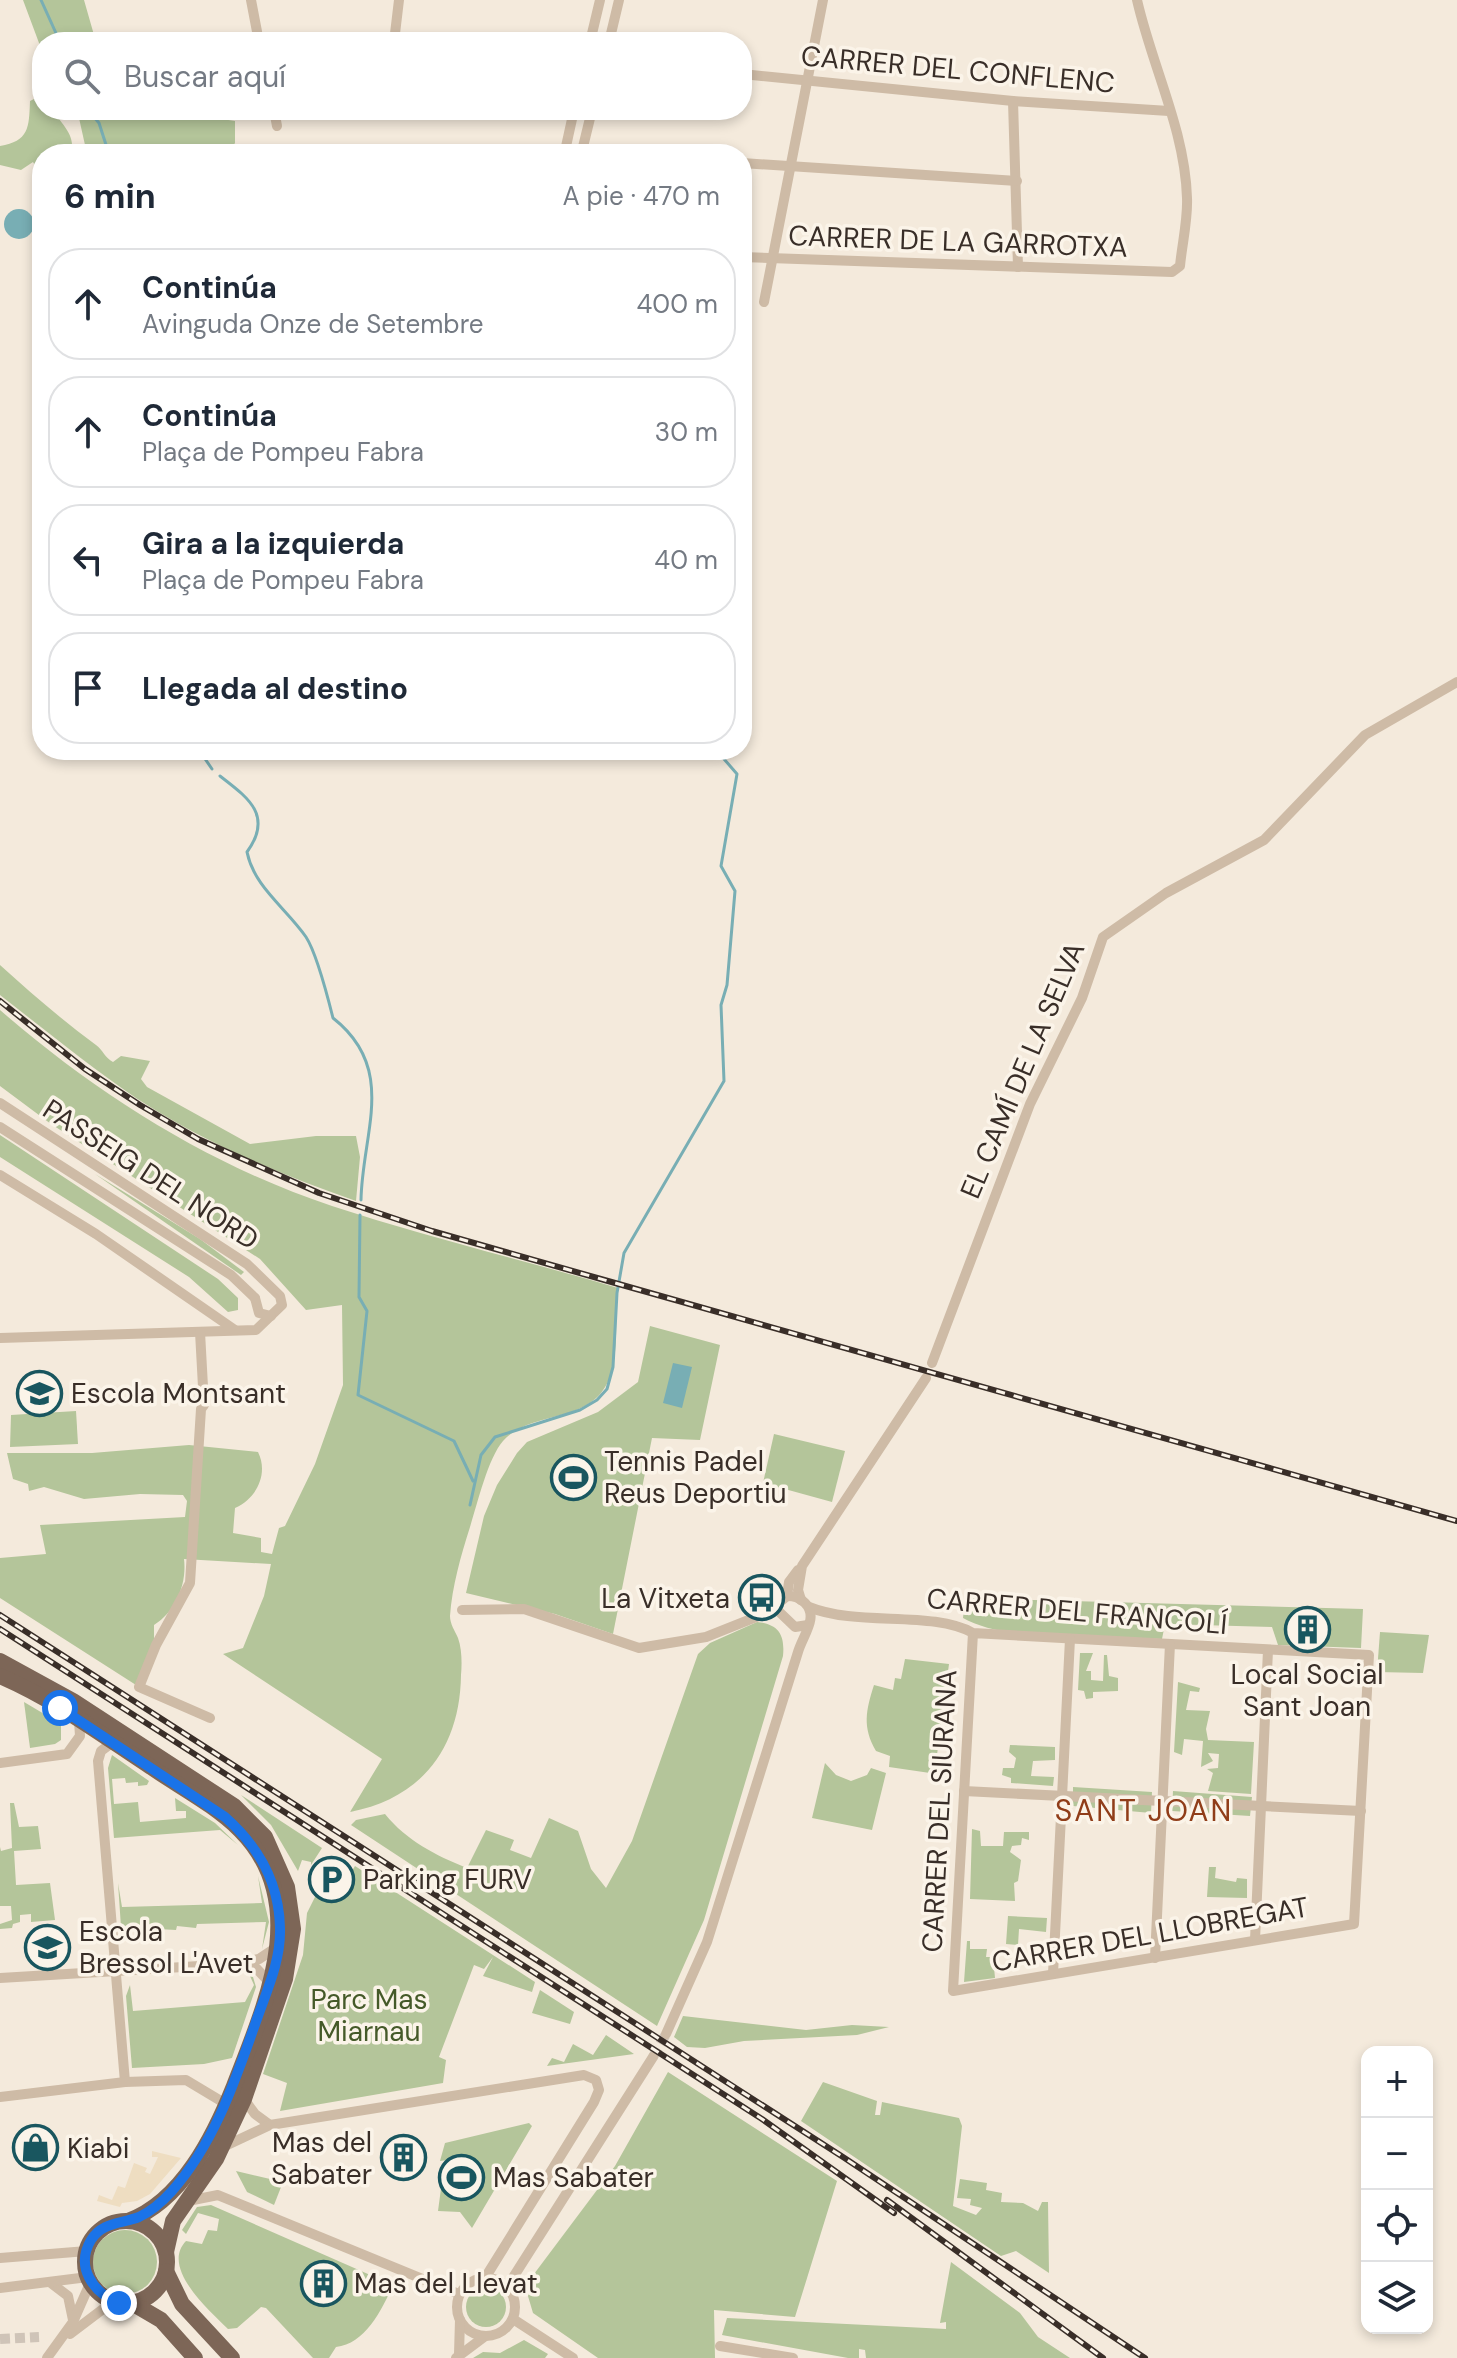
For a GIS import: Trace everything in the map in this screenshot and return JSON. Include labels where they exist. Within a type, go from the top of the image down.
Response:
[{"type":"main road","points":[[0,1661],[73,1701],[234,1806],[265,1837],[279,1861],[292,1908],[291,1954],[244,2099],[223,2147],[173,2221],[166,2252],[166,2271],[182,2304],[232,2358]]},
{"type":"main road","points":[[0,1676],[113,1742],[241,1831],[268,1869],[279,1910],[280,1944],[270,1983],[226,2104],[210,2138],[173,2190],[155,2208],[128,2221],[102,2228],[87,2251],[89,2279],[106,2298],[125,2303],[161,2320],[195,2358]]},
{"type":"main road","points":[[128,2221],[152,2230],[166,2252]]},
{"type":"main road","points":[[125,2303],[156,2291],[166,2271]]},
{"type":"street","points":[[251,0],[257,32]]},
{"type":"street","points":[[395,32],[399,0]]},
{"type":"street","points":[[592,32],[600,0]]},
{"type":"street","points":[[611,32],[619,0]]},
{"type":"street","points":[[764,302],[823,0]]},
{"type":"street","points":[[1137,0],[1169,111]]},
{"type":"street","name":"CARRER DEL CONFLENC","points":[[752,75],[1013,101],[1169,111]]},
{"type":"street","points":[[1013,101],[1018,267]]},
{"type":"street","name":"CARRER DE LA GARROTXA","points":[[752,258],[1172,272],[1180,266],[1187,200],[1182,151],[1169,111]]},
{"type":"street","points":[[276,120],[277,126]]},
{"type":"street","points":[[567,144],[572,120]]},
{"type":"street","points":[[584,144],[590,120]]},
{"type":"street","points":[[752,164],[1017,181]]},
{"type":"street","name":"EL CAMÍ DE LA SELVA","points":[[932,1363],[1030,1104],[1082,998],[1103,937],[1166,893],[1264,840],[1365,735],[1457,682]]},
{"type":"street","name":"PASSEIG DEL NORD","points":[[0,1103],[234,1255],[273,1290]]},
{"type":"street","name":"PASSEIG DEL NORD","points":[[0,1127],[231,1275],[255,1298]]},
{"type":"street","points":[[0,1175],[96,1234],[235,1330]]},
{"type":"street","points":[[0,1338],[256,1330],[271,1316],[282,1305],[280,1296],[273,1290],[263,1290],[255,1298],[259,1313],[271,1316]]},
{"type":"street","points":[[200,1332],[204,1405],[201,1409],[190,1583],[156,1645],[139,1687],[210,1718]]},
{"type":"street","points":[[462,1610],[524,1609],[639,1648],[706,1637],[778,1607],[789,1582],[926,1378]]},
{"type":"street","points":[[666,2034],[707,1942],[810,1622],[798,1590],[802,1566]]},
{"type":"street","name":"CARRER DEL FRANCOLÍ","points":[[778,1607],[805,1603],[830,1614],[958,1624],[973,1633],[1369,1655],[1361,1811]]},
{"type":"street","points":[[778,1607],[795,1627],[798,1652]]},
{"type":"street","name":"CARRER DEL FRANCOLÍ","points":[[795,1627],[830,1614]]},
{"type":"street","name":"CARRER DEL SIURANA","points":[[953,1991],[973,1633]]},
{"type":"street","points":[[1053,1974],[1070,1639]]},
{"type":"street","points":[[1155,1958],[1170,1644]]},
{"type":"street","points":[[1255,1940],[1268,1650]]},
{"type":"street","points":[[0,1763],[67,1754],[80,1736],[79,1721]]},
{"type":"street","points":[[113,1742],[101,1751],[98,1761],[113,1972],[125,2082]]},
{"type":"street","points":[[964,1791],[1361,1811]]},
{"type":"street","name":"CARRER DEL LLOBREGAT","points":[[953,1991],[1354,1924],[1361,1811]]},
{"type":"street","points":[[0,1978],[233,1964],[267,1956],[280,1944]]},
{"type":"street","points":[[233,1964],[256,1968],[270,1983]]},
{"type":"street","points":[[507,2287],[653,2057]]},
{"type":"street","points":[[223,2147],[270,2125],[584,2075],[596,2080],[599,2090],[485,2278]]},
{"type":"street","points":[[0,2097],[125,2082],[186,2080],[226,2104]]},
{"type":"street","points":[[244,2099],[255,2114],[270,2125]]},
{"type":"street","points":[[188,2201],[218,2195],[459,2294]]},
{"type":"street","points":[[0,2258],[87,2251]]},
{"type":"street","points":[[457,2356],[484,2337],[505,2331],[513,2319],[516,2302],[507,2287],[485,2278],[475,2280],[459,2294],[457,2311],[466,2329],[484,2337]]},
{"type":"street","points":[[0,2288],[89,2279],[73,2322],[48,2358]]},
{"type":"street","points":[[51,2283],[68,2296],[73,2322]]},
{"type":"street","points":[[62,2340],[93,2315],[125,2303]]},
{"type":"street","points":[[513,2319],[573,2358]]},
{"type":"street","points":[[457,2356],[460,2320]]},
{"type":"street","points":[[720,2346],[793,2358]]},
{"type":"green space","points":[[23,0],[84,0],[93,32],[35,32]]},
{"type":"green space","points":[[30,101],[32,120],[60,120],[72,144],[32,144],[32,163],[21,170],[0,165],[0,146],[17,141],[26,132]]},
{"type":"green space","points":[[79,120],[235,121],[234,144],[85,144]]},
{"type":"green space","points":[[0,965],[113,1062],[121,1056],[150,1061],[141,1079],[147,1087],[250,1144],[316,1136],[356,1136],[360,1157],[356,1201],[243,1156],[188,1129],[136,1098],[0,995]]},
{"type":"green space","points":[[0,1010],[116,1099],[242,1170],[367,1217],[618,1288],[614,1357],[609,1379],[600,1394],[589,1404],[515,1431],[503,1441],[492,1459],[463,1549],[453,1594],[450,1619],[462,1661],[459,1701],[453,1725],[432,1766],[398,1795],[350,1812],[382,1759],[223,1654],[243,1648],[264,1596],[271,1564],[184,1559],[182,1587],[174,1605],[154,1625],[154,1640],[136,1685],[0,1598],[0,1558],[46,1554],[40,1525],[185,1517],[187,1501],[183,1495],[140,1494],[84,1499],[44,1487],[29,1491],[28,1484],[13,1479],[7,1453],[92,1453],[189,1445],[258,1452],[261,1477],[249,1499],[235,1508],[233,1533],[261,1538],[261,1552],[272,1554],[279,1528],[285,1526],[315,1464],[343,1385],[342,1305],[306,1310],[260,1259],[51,1124],[0,1086]]},
{"type":"green space","points":[[0,1135],[218,1279],[238,1298],[238,1310],[228,1312],[189,1277],[0,1157]]},
{"type":"green space","points":[[95,1174],[200,1239],[244,1272],[241,1275]]},
{"type":"green space","name":"Tennis Padel Reus Deportiu","points":[[650,1326],[720,1345],[700,1440],[652,1438],[613,1634],[555,1614],[466,1593],[484,1516],[497,1485],[517,1453],[527,1442],[598,1412],[638,1382]]},
{"type":"green space","points":[[76,1411],[78,1444],[10,1447],[11,1415]]},
{"type":"green space","points":[[774,1434],[845,1451],[832,1502],[763,1483]]},
{"type":"green space","points":[[965,1598],[1363,1609],[1361,1648],[1278,1645],[1272,1627],[1165,1624],[1162,1639],[1005,1632],[963,1618]]},
{"type":"green space","points":[[757,1622],[771,1625],[779,1632],[783,1656],[704,1920],[657,2026],[351,1825],[356,1820],[385,1814],[422,1846],[467,1868],[486,1830],[514,1840],[510,1850],[531,1858],[549,1818],[578,1831],[591,1869],[606,1888],[632,1841],[698,1654],[710,1643]]},
{"type":"green space","points":[[1380,1632],[1429,1635],[1423,1673],[1377,1672]]},
{"type":"green space","points":[[1080,1653],[1093,1653],[1086,1671],[1091,1671],[1091,1680],[1103,1681],[1104,1655],[1107,1655],[1109,1676],[1118,1678],[1118,1691],[1093,1692],[1093,1698],[1086,1699],[1084,1691],[1078,1690]]},
{"type":"green space","points":[[905,1659],[949,1664],[935,1770],[930,1773],[889,1767],[890,1756],[876,1751],[867,1726],[867,1711],[874,1685],[893,1690],[895,1678],[901,1679]]},
{"type":"green space","points":[[1178,1682],[1200,1688],[1199,1692],[1190,1691],[1186,1710],[1210,1711],[1206,1729],[1208,1740],[1254,1742],[1251,1794],[1208,1791],[1213,1773],[1207,1769],[1218,1768],[1219,1754],[1208,1753],[1213,1761],[1201,1767],[1203,1741],[1184,1739],[1182,1755],[1174,1752]]},
{"type":"green space","points":[[24,1702],[61,1724],[61,1740],[30,1748]]},
{"type":"green space","points":[[1010,1745],[1055,1747],[1055,1760],[1033,1761],[1031,1776],[1054,1777],[1053,1786],[1011,1783],[1011,1778],[1002,1775],[1003,1768],[1014,1768],[1016,1758],[1009,1752]]},
{"type":"green space","points":[[112,1755],[149,1781],[147,1785],[138,1786],[138,1782],[126,1783],[125,1778],[112,1779],[114,1804],[138,1802],[140,1822],[186,1818],[186,1811],[176,1811],[175,1798],[215,1823],[238,1845],[220,1830],[114,1838],[108,1768]]},
{"type":"green space","points":[[825,1763],[836,1775],[851,1781],[867,1775],[871,1768],[886,1773],[872,1830],[812,1818]]},
{"type":"green space","points":[[1073,1787],[1152,1792],[1151,1813],[1073,1806]]},
{"type":"green space","points":[[1173,1791],[1252,1797],[1250,1816],[1172,1811]]},
{"type":"green space","points":[[241,1795],[322,1848],[311,1865],[311,1862],[302,1860],[298,1871],[271,1825]]},
{"type":"green space","points":[[10,1803],[14,1803],[19,1827],[38,1826],[41,1849],[14,1851],[16,1885],[50,1883],[55,1920],[31,1922],[31,1914],[20,1915],[20,1922],[13,1924],[12,1928],[0,1929],[0,1924],[12,1920],[11,1906],[0,1906],[0,1847],[1,1851],[12,1848]]},
{"type":"green space","points":[[972,1829],[980,1831],[981,1846],[1003,1846],[1004,1832],[1029,1832],[1029,1840],[1022,1838],[1021,1845],[1012,1846],[1010,1852],[1021,1860],[1018,1881],[1014,1883],[1015,1901],[970,1899]]},
{"type":"green space","name":"Parc Mas Miarnau","points":[[355,1866],[535,1982],[532,1992],[483,1976],[493,1957],[484,1969],[474,1965],[439,2057],[446,2060],[443,2083],[280,2111],[287,2083],[263,2074],[303,1955],[307,1913],[324,1879],[347,1879]]},
{"type":"green space","points":[[1209,1867],[1216,1867],[1215,1878],[1236,1882],[1237,1878],[1247,1879],[1247,1898],[1207,1897]]},
{"type":"green space","points":[[258,1876],[269,1922],[262,1949],[266,1922],[197,1924],[196,1928],[177,1926],[176,1930],[121,1927],[118,1883],[122,1907],[262,1903]]},
{"type":"green space","points":[[1008,1916],[1047,1918],[1046,1932],[1019,1929],[1018,1945],[1006,1944]]},
{"type":"green space","points":[[967,1941],[970,1941],[970,1949],[987,1949],[986,1957],[993,1957],[995,1978],[964,1982]]},
{"type":"green space","points":[[250,1976],[256,1987],[232,2058],[204,2064],[132,2068],[126,1996],[130,1985],[133,2011],[245,2002],[254,1985]]},
{"type":"green space","points":[[540,1990],[574,2012],[570,2024],[532,2013]]},
{"type":"green space","points":[[683,2016],[806,2030],[852,2025],[889,2027],[857,2035],[744,2041],[705,2048],[687,2047],[674,2037]]},
{"type":"green space","points":[[606,2035],[634,2054],[547,2066],[552,2058],[564,2062],[573,2044],[593,2055]]},
{"type":"green space","points":[[668,2072],[837,2181],[795,2317],[714,2310],[715,2358],[598,2358],[533,2313],[525,2286],[615,2166]]},
{"type":"green space","points":[[823,2082],[877,2101],[875,2115],[880,2115],[882,2102],[959,2118],[962,2126],[953,2206],[976,2215],[982,2208],[970,2205],[971,2199],[957,2198],[960,2179],[987,2183],[986,2190],[1002,2193],[1001,2202],[1023,2203],[1038,2211],[1042,2202],[1048,2202],[1049,2273],[1016,2251],[1001,2256],[801,2121]]},
{"type":"green space","points":[[529,2123],[532,2126],[472,2228],[460,2212],[438,2211],[442,2181],[473,2186],[477,2172],[448,2166],[448,2160],[440,2161],[445,2143]]},
{"type":"green space","points":[[236,2171],[283,2182],[274,2205],[247,2192]]},
{"type":"green space","points":[[211,2205],[393,2285],[384,2305],[364,2333],[356,2340],[336,2347],[329,2358],[313,2358],[266,2308],[261,2307],[237,2328],[228,2329],[190,2288],[179,2264],[180,2252],[186,2241],[202,2244],[208,2230],[217,2231],[219,2219],[198,2213],[186,2234],[182,2230],[197,2207]]},
{"type":"green space","points":[[119,2230],[131,2230],[148,2239],[155,2250],[155,2274],[148,2285],[131,2294],[119,2294],[107,2289],[98,2280],[93,2268],[93,2256],[98,2244],[107,2235]]},
{"type":"green space","points":[[951,2262],[1020,2313],[1038,2337],[1070,2358],[866,2358],[865,2350],[859,2349],[859,2358],[848,2358],[722,2335],[727,2318],[946,2329],[946,2322],[940,2323]]},
{"type":"green space","points":[[486,2287],[500,2293],[506,2307],[500,2321],[486,2327],[472,2321],[466,2307],[472,2293]]},
{"type":"green space","points":[[524,2340],[548,2354],[545,2358],[473,2358],[483,2352],[500,2353]]},
{"type":"shaded area","points":[[152,2151],[181,2158],[150,2194],[137,2201],[122,2203],[120,2207],[97,2201],[99,2195],[112,2200],[118,2186],[125,2188],[134,2163],[147,2168],[145,2172],[150,2174],[158,2157],[152,2157]]},
{"type":"water","points":[[19,209],[30,213],[30,235],[19,239],[8,235],[4,224],[8,213]]},
{"type":"water","points":[[673,1363],[692,1367],[682,1408],[663,1403]]},
{"type":"waterway","points":[[41,0],[55,32]]},
{"type":"waterway","points":[[96,120],[106,144]]},
{"type":"waterway","points":[[206,760],[212,769]]},
{"type":"waterway","points":[[470,1505],[481,1455],[495,1437],[580,1410],[597,1400],[607,1389],[613,1367],[617,1293],[624,1253],[724,1081],[721,1005],[727,985],[735,891],[721,866],[737,774],[725,760]]},
{"type":"waterway","points":[[220,776],[254,808],[258,827],[247,852],[251,865],[263,887],[306,937],[318,965],[333,1018],[353,1038],[365,1059],[371,1080],[372,1103],[361,1200]]},
{"type":"waterway","points":[[360,1215],[359,1297],[367,1311],[358,1395],[454,1441],[473,1481]]},
{"type":"tunnel","points":[[653,2057],[666,2034]]},
{"type":"tunnel","points":[[0,2339],[39,2337]]},
{"type":"railway","points":[[0,1001],[85,1069],[140,1105],[198,1139],[319,1193],[432,1231],[1457,1521]]},
{"type":"railway","points":[[0,1615],[843,2157],[1145,2358]]},
{"type":"railway","points":[[0,1629],[762,2119],[894,2213]]},
{"type":"railway","points":[[887,2200],[1103,2358]]},
{"type":"place","name":"Escola Montsant","points":[[40,1393]]},
{"type":"place","name":"Tennis Padel Reus Deportiu","points":[[573,1477]]},
{"type":"place","name":"La Vitxeta","points":[[761,1598]]},
{"type":"place","name":"Local Social Sant Joan","points":[[1307,1630]]},
{"type":"place","name":"Parking FURV","points":[[332,1879]]},
{"type":"place","name":"Escola Bressol L'Avet","points":[[48,1947]]},
{"type":"place","name":"Kiabi","points":[[36,2148]]},
{"type":"place","name":"Mas del Sabater","points":[[403,2158]]},
{"type":"place","name":"Mas Sabater","points":[[462,2177]]},
{"type":"place","name":"Mas del Llevat","points":[[323,2283]]},
{"type":"district","name":"SANT JOAN","points":[[1144,1811]]},
{"type":"route","points":[[60,1708],[225,1817],[241,1831],[268,1869],[279,1910],[280,1944],[276,1964],[235,2083],[210,2138],[173,2190],[155,2208],[142,2216],[102,2228],[92,2238],[85,2264],[88,2277],[95,2289],[119,2303]]}]
